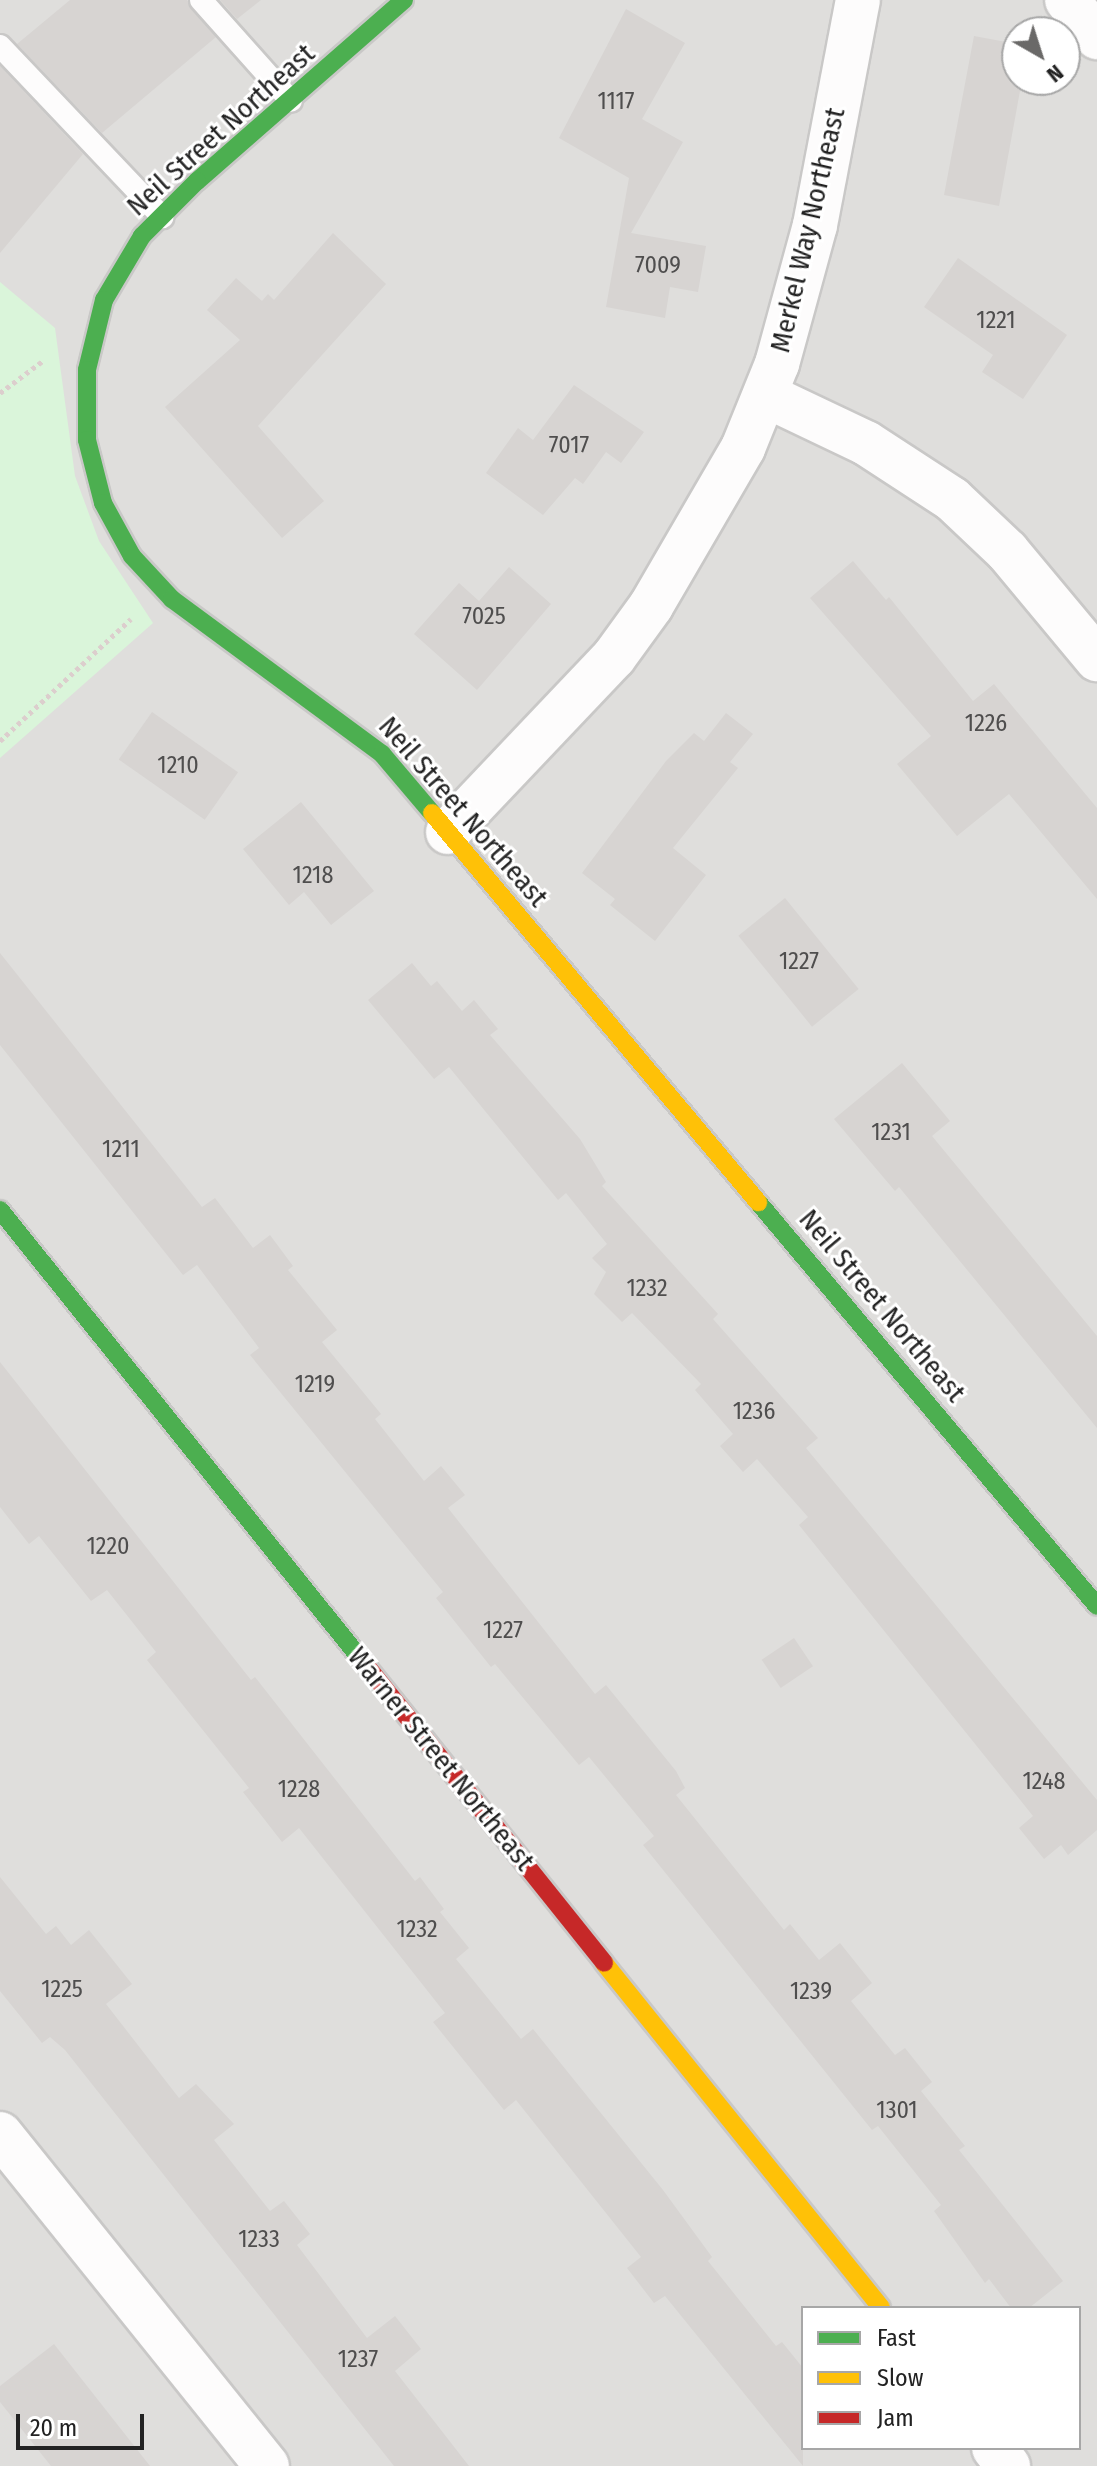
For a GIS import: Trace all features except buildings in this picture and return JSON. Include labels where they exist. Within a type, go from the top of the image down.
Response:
[{"type":"street","name":"Neil Street Northeast","points":[[404,0],[142,236],[104,300],[87,370],[87,440],[103,503],[132,556],[163,589],[382,754],[1097,1606]]},
{"type":"street","name":"Merkel Way Northeast","points":[[448,832],[532,749],[651,606],[716,500],[765,395],[815,225],[858,0]]},
{"type":"street","points":[[1067,0],[1097,37]]},
{"type":"street","points":[[765,395],[866,443],[952,499],[1007,551],[1097,659]]},
{"type":"street","name":"Warner Street Northeast","points":[[0,1210],[879,2306]]},
{"type":"street","points":[[0,2134],[267,2466]]},
{"type":"street","points":[[996,2450],[1008,2466]]},
{"type":"lane","points":[[201,0],[291,101]]},
{"type":"lane","points":[[0,46],[162,217]]},
{"type":"path","points":[[0,741],[163,589]]},
{"type":"shaded area","points":[[0,0],[1097,0],[1097,2466],[0,2466]]},
{"type":"green space","points":[[0,282],[55,328],[75,476],[99,541],[153,623],[0,758]]},
{"type":"traffic: fast","points":[[404,0],[197,181],[142,236],[104,300],[87,370],[87,440],[103,503],[132,556],[172,599],[382,754],[432,813]]},
{"type":"traffic: fast","points":[[758,1202],[1097,1606]]},
{"type":"traffic: fast","points":[[0,1210],[364,1663]]},
{"type":"traffic: slow","points":[[432,813],[758,1202]]},
{"type":"traffic: slow","points":[[604,1963],[879,2306]]},
{"type":"traffic: jam","points":[[364,1663],[604,1963]]}]
